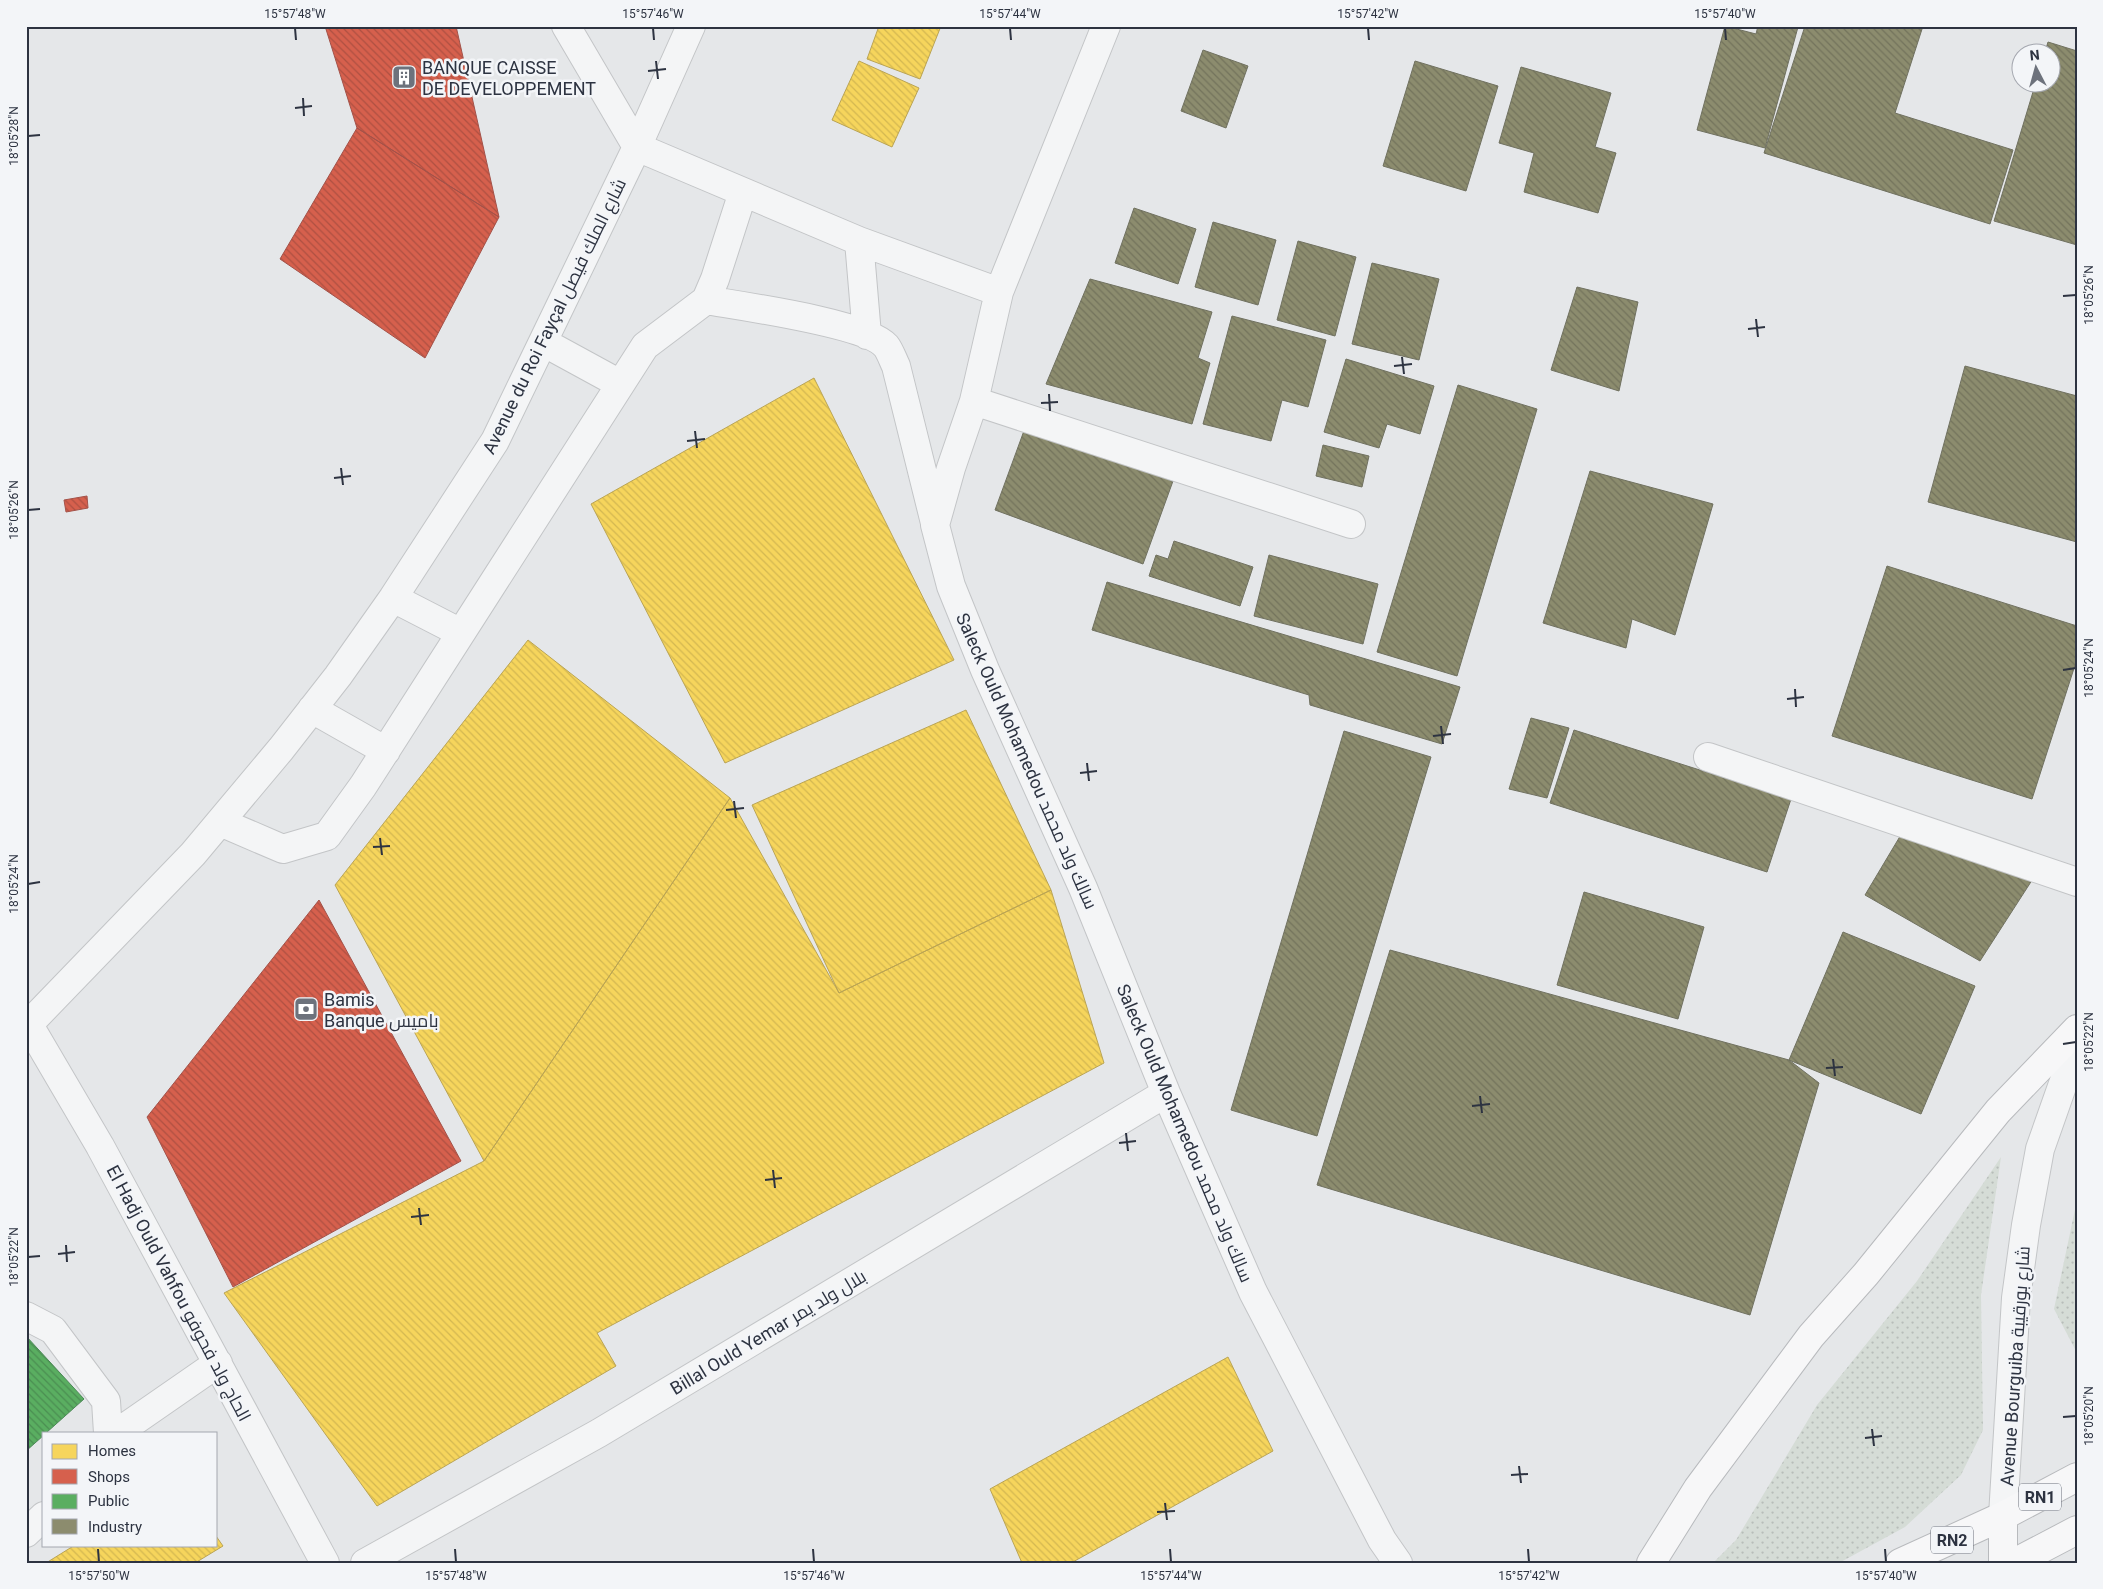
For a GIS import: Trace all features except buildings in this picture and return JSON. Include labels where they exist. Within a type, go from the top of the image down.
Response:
[{"type":"highway","points":[[1651,1563],[1698,1488],[1811,1336],[1866,1274],[1998,1110],[2077,1029]]},
{"type":"highway","name":"RN1","points":[[2003,1516],[2077,1477]]},
{"type":"highway","points":[[2003,1516],[2003,1563]]},
{"type":"highway","name":"RN2","points":[[1900,1563],[2003,1516]]},
{"type":"highway","name":"RN1","points":[[2014,1563],[2077,1530]]},
{"type":"street","points":[[566,26],[637,147],[859,241],[999,292]]},
{"type":"street","name":"Avenue du Roi Fayçal شارع الملك فيصل","points":[[28,1026],[193,854],[338,676],[393,598],[495,441],[637,147],[691,26]]},
{"type":"street","points":[[935,524],[951,468],[974,401],[999,292],[1106,26]]},
{"type":"street","points":[[220,822],[283,849],[327,836],[386,750],[645,346],[706,300],[715,279],[743,192]]},
{"type":"street","points":[[859,241],[867,335]]},
{"type":"street","name":"Saleck Ould Mohamedou سالك ولد محمد","points":[[706,300],[818,320],[867,335],[885,345],[896,366],[951,586],[985,670],[1083,888],[1166,1093],[1253,1292],[1382,1540],[1398,1563]]},
{"type":"street","points":[[543,342],[620,384]]},
{"type":"street","points":[[974,401],[1351,524]]},
{"type":"street","points":[[393,598],[461,633]]},
{"type":"street","points":[[312,709],[386,750]]},
{"type":"street","points":[[1708,757],[2077,882]]},
{"type":"street","name":"El Hadj Ould Vahfou الحاج ولد فحوفو","points":[[28,1026],[100,1146],[323,1562]]},
{"type":"street","name":"Avenue Bourguiba شارع بورقيبة","points":[[2003,1516],[2016,1298],[2026,1225],[2040,1149],[2077,1044]]},
{"type":"street","name":"Billal Ould Yemar بلال ولد يمر","points":[[364,1563],[600,1433],[1166,1093]]},
{"type":"street","points":[[26,1316],[53,1330],[106,1401],[108,1432]]},
{"type":"street","points":[[118,1432],[218,1363]]},
{"type":"street","points":[[26,1533],[42,1518]]},
{"type":"shaded area","points":[[2001,1157],[1981,1295],[1983,1430],[1961,1475],[1905,1527],[1839,1563],[1713,1563],[1736,1540],[1817,1405],[1917,1281]]},
{"type":"shaded area","points":[[2077,1200],[2077,1353],[2054,1309]]},
{"type":"place","name":"BANQUE CAISSE DE DEVELOPPEMENT","points":[[404,77]]},
{"type":"place","name":"Bamis Banque باميس","points":[[306,1009]]}]
